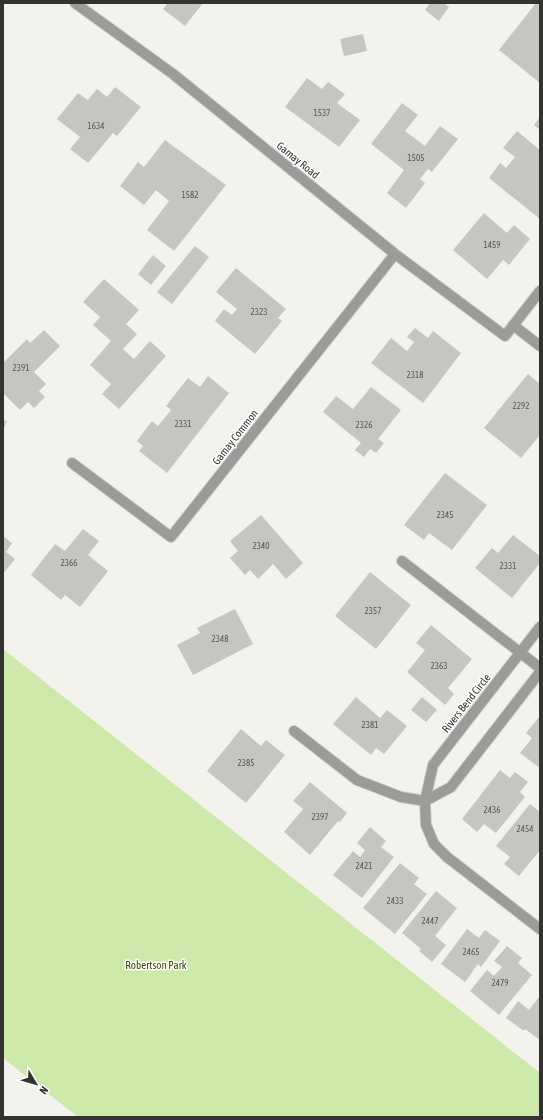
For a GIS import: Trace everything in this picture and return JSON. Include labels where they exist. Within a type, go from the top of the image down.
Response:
[{"type":"street","name":"Gamay Road","points":[[75,3],[173,74],[395,254],[505,336],[513,325]]},
{"type":"street","name":"Gamay Common","points":[[72,463],[171,537],[395,254]]},
{"type":"street","points":[[540,291],[513,325],[540,346]]},
{"type":"street","points":[[402,561],[540,668]]},
{"type":"street","name":"Rivers Bend Circle","points":[[540,627],[434,765],[426,801],[426,825],[434,844],[447,857],[540,929]]},
{"type":"street","points":[[294,731],[357,780],[401,797],[426,801],[451,787],[540,672]]},
{"type":"green space","name":"Robertson Park","points":[[3,649],[540,1073],[540,1117],[78,1117],[3,1058]]},
{"type":"building","points":[[168,3],[203,3],[185,26],[163,9]]},
{"type":"building","points":[[430,3],[444,3],[449,7],[439,21],[425,10]]},
{"type":"building","points":[[536,3],[540,3],[540,83],[499,50]]},
{"type":"building","points":[[363,34],[367,51],[344,56],[340,39]]},
{"type":"building","points":[[307,78],[322,89],[328,82],[345,94],[337,103],[360,120],[339,147],[285,107]]},
{"type":"building","points":[[115,87],[141,107],[117,136],[113,133],[88,163],[70,149],[80,137],[57,119],[78,93],[88,100],[97,89],[107,97]]},
{"type":"building","points":[[402,103],[418,115],[405,131],[425,146],[440,126],[458,139],[432,172],[428,169],[420,179],[425,183],[406,208],[387,193],[404,170],[371,144]]},
{"type":"building","points":[[540,117],[540,130],[534,125]]},
{"type":"building","points":[[517,131],[540,150],[540,219],[489,178],[500,163],[506,168],[515,157],[503,148]]},
{"type":"building","points":[[165,140],[226,185],[174,251],[147,230],[169,201],[156,190],[144,205],[120,186],[138,162],[144,167]]},
{"type":"building","points":[[484,213],[507,233],[514,225],[530,239],[509,265],[503,260],[487,279],[453,250]]},
{"type":"building","points":[[195,246],[209,257],[172,304],[157,292]]},
{"type":"building","points":[[153,255],[166,266],[151,285],[138,274]]},
{"type":"building","points":[[236,268],[286,309],[278,318],[282,321],[255,354],[215,321],[224,309],[232,315],[237,309],[216,292]]},
{"type":"building","points":[[104,279],[139,310],[126,324],[137,334],[123,349],[134,359],[150,341],[166,356],[119,409],[102,394],[111,384],[90,365],[111,341],[93,325],[100,317],[83,302]]},
{"type":"building","points":[[415,328],[428,338],[433,331],[461,353],[423,403],[371,363],[391,338],[407,351],[414,342],[407,337]]},
{"type":"building","points":[[44,330],[60,346],[34,372],[46,384],[39,391],[45,397],[34,408],[28,402],[20,410],[3,393],[3,363],[27,339],[30,343]]},
{"type":"building","points":[[528,374],[540,384],[540,435],[521,458],[484,428]]},
{"type":"building","points":[[208,376],[229,393],[167,473],[139,451],[143,446],[137,441],[152,421],[158,426],[171,410],[166,406],[188,378],[200,387]]},
{"type":"building","points":[[371,387],[401,410],[378,439],[384,443],[376,453],[370,449],[364,457],[355,450],[361,443],[323,412],[336,396],[353,409]]},
{"type":"building","points":[[3,420],[7,421],[3,431]]},
{"type":"building","points":[[445,473],[487,505],[452,550],[429,533],[424,540],[404,525]]},
{"type":"building","points":[[261,515],[303,563],[286,579],[273,564],[258,579],[250,570],[245,575],[230,558],[238,551],[230,541]]},
{"type":"building","points":[[83,529],[99,541],[88,555],[108,571],[80,607],[65,595],[61,600],[31,575],[55,544],[65,551]]},
{"type":"building","points":[[513,535],[540,556],[540,563],[512,598],[475,568],[492,548],[498,553]]},
{"type":"building","points":[[3,536],[12,543],[6,552],[15,559],[3,574]]},
{"type":"building","points":[[370,572],[411,605],[376,649],[335,616]]},
{"type":"building","points":[[235,609],[253,644],[193,675],[177,645],[200,633],[197,628]]},
{"type":"building","points":[[431,625],[472,659],[448,688],[454,694],[445,705],[407,672],[425,650],[416,643]]},
{"type":"building","points":[[356,697],[380,718],[387,710],[407,726],[384,754],[376,748],[371,755],[333,724]]},
{"type":"building","points":[[422,697],[437,710],[426,722],[411,710]]},
{"type":"building","points":[[540,716],[540,768],[520,753],[532,738],[526,733]]},
{"type":"building","points":[[241,729],[261,746],[266,740],[285,755],[246,803],[207,771]]},
{"type":"building","points":[[500,770],[510,778],[515,772],[528,782],[520,792],[525,797],[496,833],[484,824],[477,832],[462,819]]},
{"type":"building","points":[[310,782],[347,813],[340,822],[338,821],[310,855],[284,832],[303,809],[293,801]]},
{"type":"building","points":[[530,804],[540,812],[540,850],[519,876],[504,864],[510,857],[496,846]]},
{"type":"building","points":[[370,827],[386,841],[381,847],[394,857],[362,898],[333,875],[353,851],[360,857],[365,850],[357,843]]},
{"type":"building","points":[[400,863],[419,878],[414,884],[427,894],[395,934],[363,908]]},
{"type":"building","points":[[436,891],[457,908],[435,936],[446,945],[432,962],[419,951],[421,949],[402,933]]},
{"type":"building","points":[[467,929],[479,938],[485,930],[500,941],[481,967],[478,964],[465,982],[441,964]]},
{"type":"building","points":[[507,946],[522,958],[518,963],[532,975],[499,1015],[470,991],[487,970],[494,976],[502,967],[494,961]]},
{"type":"building","points":[[540,996],[540,1040],[506,1018],[518,1001],[529,1010]]}]
